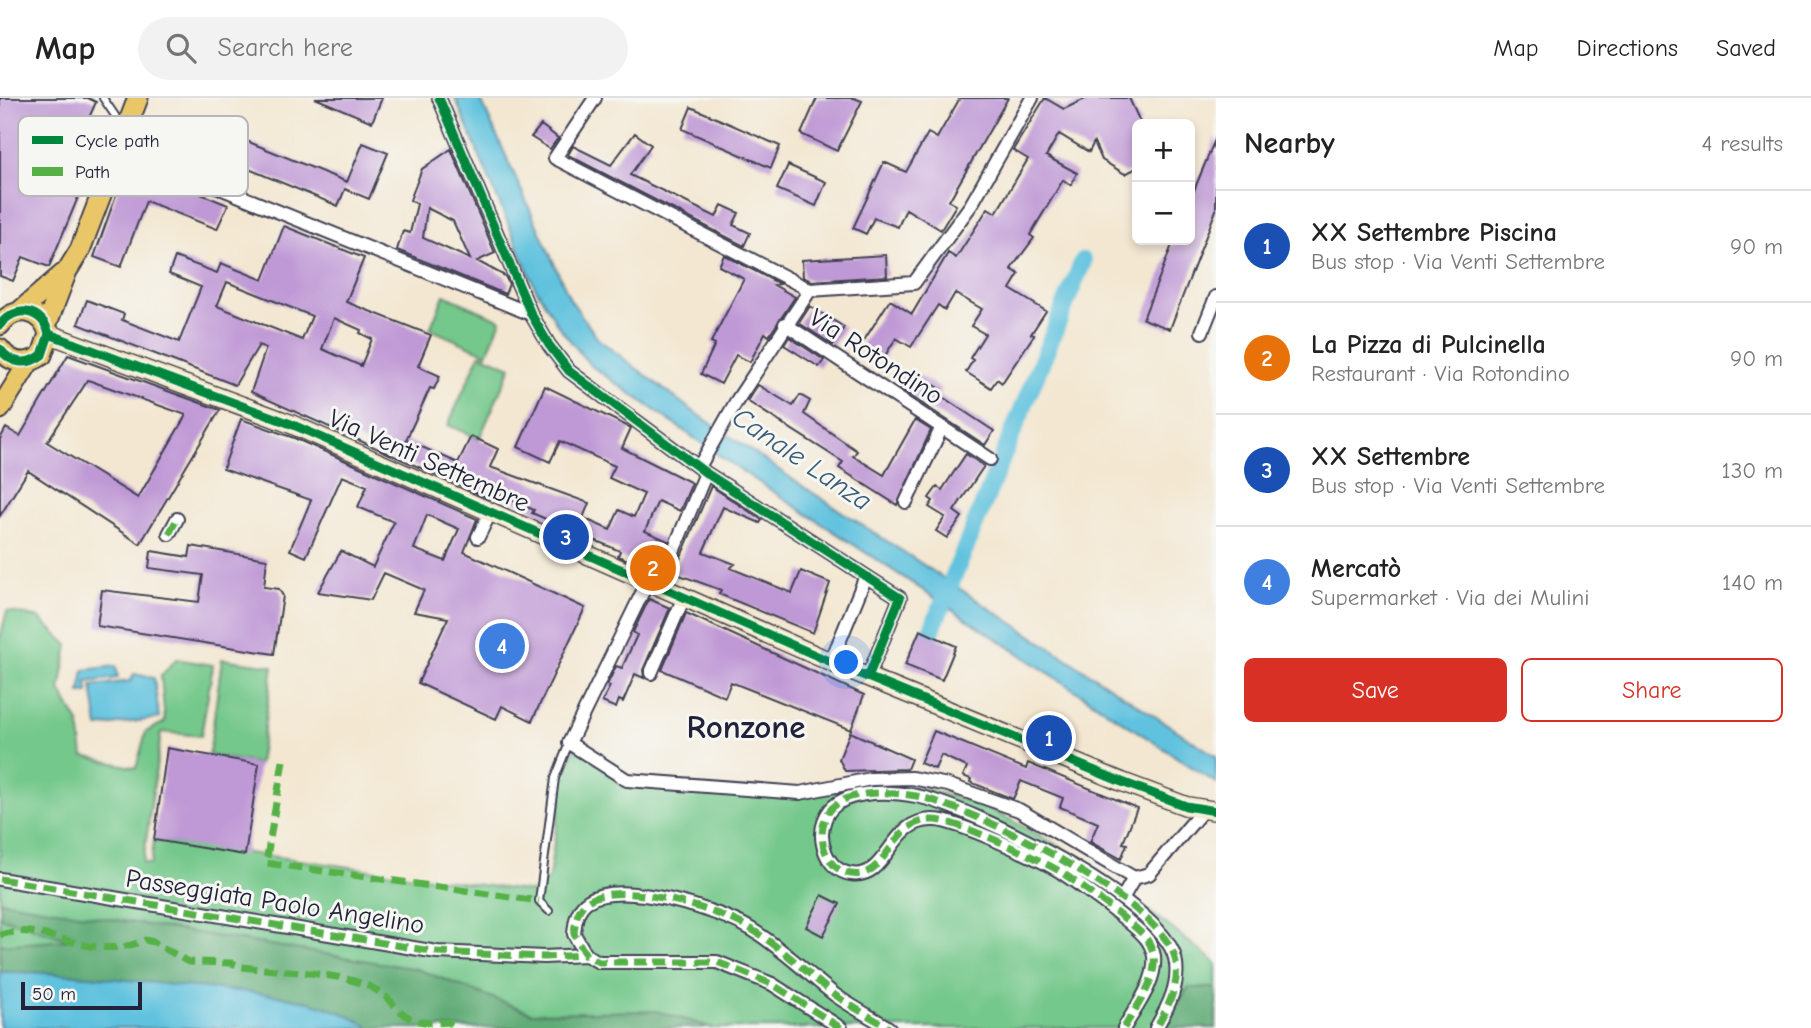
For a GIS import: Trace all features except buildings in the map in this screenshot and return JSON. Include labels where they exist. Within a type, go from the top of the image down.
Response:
[{"type":"main road","points":[[132,116],[138,98]]},
{"type":"main road","points":[[0,409],[29,362],[42,355],[47,330],[67,271],[80,250],[100,196]]},
{"type":"main road","points":[[8,315],[67,271]]},
{"type":"main road","points":[[8,315],[35,314],[47,330]]},
{"type":"main road","name":"Via Venti Settembre","points":[[47,330],[291,424],[831,662],[1122,782],[1209,811]]},
{"type":"main road","points":[[2,352],[12,360],[29,362]]},
{"type":"main road","points":[[0,375],[2,352]]},
{"type":"street","points":[[439,98],[531,314],[549,345],[569,371],[900,598],[868,677]]},
{"type":"street","points":[[595,98],[555,158],[810,290]]},
{"type":"street","name":"Via Rotondino","points":[[569,743],[653,583],[703,465],[736,402],[785,324],[810,290],[914,283],[971,205],[1032,98]]},
{"type":"street","points":[[240,196],[531,314]]},
{"type":"street","points":[[1202,332],[1216,297]]},
{"type":"street","name":"Via Rotondino","points":[[785,324],[990,459]]},
{"type":"street","name":"Via Rotondino","points":[[906,502],[942,427]]},
{"type":"street","points":[[478,537],[491,511]]},
{"type":"street","points":[[169,534],[177,519]]},
{"type":"street","points":[[831,662],[866,576]]},
{"type":"street","points":[[651,673],[684,597]]},
{"type":"street","points":[[569,743],[627,780],[800,793],[871,779],[912,778],[948,785],[1019,810],[1135,878]]},
{"type":"street","points":[[1124,1028],[1154,974],[1154,953],[1145,937],[1060,871],[961,827],[938,820],[921,820],[906,826],[888,854],[869,871],[851,874],[832,863],[821,843],[825,818],[841,801],[868,793],[916,796],[1064,859],[1122,899],[1167,939],[1176,959],[1176,982],[1156,1028]]},
{"type":"street","points":[[1122,899],[1135,878],[1149,874],[1209,811]]},
{"type":"street","name":"Passeggiata Paolo Angelino","points":[[0,879],[437,952],[544,957],[586,955],[613,964],[717,962],[772,984],[841,1028]]},
{"type":"street","points":[[586,955],[574,934],[580,909],[589,900],[615,892],[692,906],[728,916],[751,929],[837,996],[889,1028]]},
{"type":"lane","points":[[103,98],[112,108],[114,116]]},
{"type":"lane","points":[[94,211],[96,196]]},
{"type":"lane","points":[[548,911],[539,901],[555,778],[569,743]]},
{"type":"green space","points":[[444,295],[501,320],[487,354],[430,329]]},
{"type":"green space","points":[[480,354],[511,367],[479,439],[448,425]]},
{"type":"green space","points":[[7,611],[39,618],[68,645],[60,690],[79,723],[83,756],[136,768],[146,732],[165,722],[161,676],[176,659],[213,665],[201,736],[161,732],[143,863],[151,864],[154,840],[532,892],[549,878],[564,774],[577,745],[624,782],[789,794],[905,783],[984,806],[1080,857],[1216,963],[1216,988],[1188,988],[1163,1028],[0,1028],[0,638]]},
{"type":"green space","points":[[222,659],[273,666],[259,764],[209,755]]},
{"type":"green space","points":[[0,901],[417,969],[532,1013],[656,1011],[713,1028],[370,1028],[325,1007],[274,995],[86,976],[0,972],[0,945],[69,940],[0,917]]},
{"type":"green space","points":[[1188,988],[1216,988],[1216,1028],[1163,1028]]},
{"type":"water","points":[[455,98],[480,98],[570,299],[598,339],[686,406],[801,485],[1216,756],[1216,783],[734,466],[590,365],[559,327],[535,287]]},
{"type":"water","points":[[116,666],[118,678],[87,682],[88,693],[80,693],[84,670]]},
{"type":"water","points":[[134,674],[154,678],[159,718],[98,727],[92,686],[131,681]]},
{"type":"water","points":[[0,972],[86,976],[274,995],[325,1007],[370,1028],[0,1028]]},
{"type":"waterway","points":[[930,634],[1083,261]]},
{"type":"marked path","points":[[169,534],[177,519]]},
{"type":"marked path","points":[[283,761],[266,863],[539,901]]},
{"type":"marked path","points":[[1124,1028],[1149,984],[1154,956],[1145,937],[1105,903],[1061,872],[1035,858],[960,826],[934,820],[919,822],[907,828],[874,868],[864,873],[851,874],[842,871],[835,867],[823,845],[823,827],[831,809],[840,802],[865,794],[916,796],[979,818],[1019,837],[1102,885],[1137,910],[1162,935],[1175,958],[1175,986],[1156,1028]]},
{"type":"marked path","points":[[0,879],[437,952],[544,957],[586,955]]},
{"type":"marked path","points":[[841,1028],[772,984],[717,962],[599,962],[586,955],[574,934],[579,911],[588,901],[603,895],[623,893],[670,900],[736,921],[784,952],[835,995],[889,1028]]},
{"type":"marked path","points":[[0,935],[34,933],[105,948],[145,940],[154,942],[188,962],[232,963],[242,967],[338,977],[378,991],[408,1017],[431,1023],[449,1022],[455,1028]]},
{"type":"cycle path","points":[[439,98],[531,314],[549,345],[569,371],[706,473],[900,598],[868,677]]},
{"type":"cycle path","points":[[0,325],[13,314],[28,312],[41,319],[49,334],[42,355],[31,361],[14,360],[0,349]]},
{"type":"cycle path","points":[[49,334],[291,424],[831,662],[1122,782],[1186,806],[1216,811]]},
{"type":"place","name":"XX Settembre","points":[[566,537]]},
{"type":"place","name":"La Pizza di Pulcinella","points":[[653,568]]},
{"type":"place","name":"Mercatò","points":[[502,646]]},
{"type":"place","name":"XX Settembre Piscina","points":[[1049,738]]},
{"type":"district","name":"Ronzone","points":[[746,727]]},
{"type":"water label","name":"Canale Lanza","points":[[802,459]]}]
